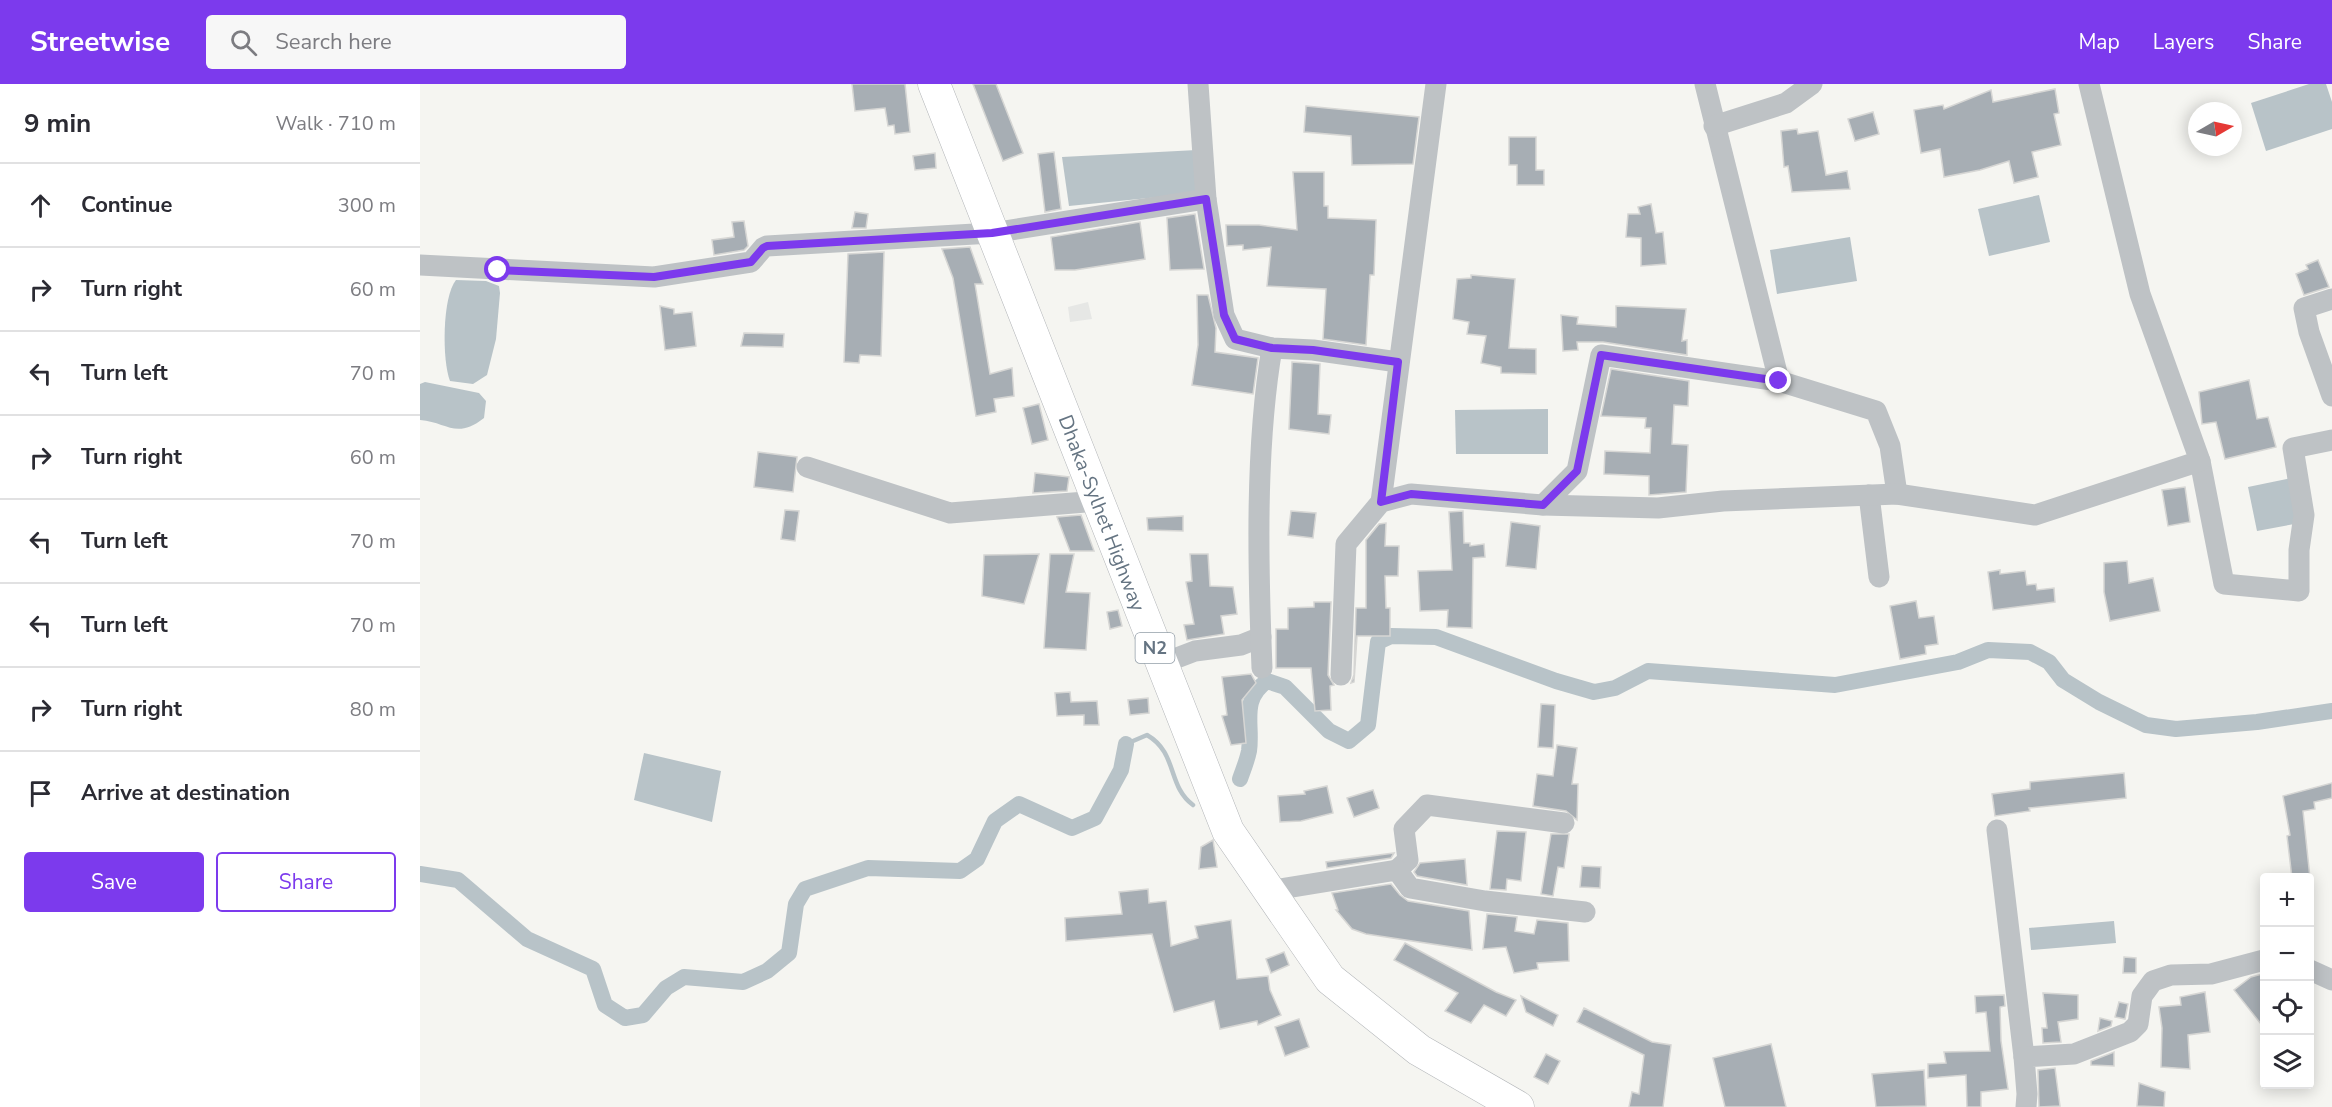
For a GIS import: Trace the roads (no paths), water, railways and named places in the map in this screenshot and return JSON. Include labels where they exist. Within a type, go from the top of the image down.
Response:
[{"type":"highway","name":"Dhaka-Sylhet Highway","points":[[934,84],[1227,831],[1330,979],[1419,1050],[1518,1107]]},
{"type":"street","points":[[1198,84],[1206,199],[1224,315],[1235,339],[1272,348],[1313,350],[1398,362]]},
{"type":"street","points":[[1341,675],[1346,544],[1381,502],[1436,84]]},
{"type":"street","points":[[1705,84],[1779,381]]},
{"type":"street","points":[[1714,126],[1786,104],[1812,84]]},
{"type":"street","points":[[2089,84],[2140,294],[2200,461],[2224,584],[2299,591],[2299,550],[2304,515],[2293,448],[2332,440]]},
{"type":"street","points":[[420,265],[557,274],[654,277],[751,262],[767,246],[992,233],[1206,199]]},
{"type":"street","points":[[2332,299],[2304,308],[2309,332],[2332,396]]},
{"type":"street","points":[[1262,668],[1259,521],[1265,387],[1272,348]]},
{"type":"street","points":[[1543,505],[1577,471],[1601,355],[1779,381],[1876,411],[1890,446],[1897,494]]},
{"type":"street","points":[[1381,502],[1411,494],[1543,505],[1658,508],[1723,501],[1897,494],[2035,515],[2200,461]]},
{"type":"street","points":[[807,466],[950,513],[1098,501]]},
{"type":"street","points":[[1869,495],[1879,577]]},
{"type":"street","points":[[1161,664],[1195,651],[1241,645],[1261,637]]},
{"type":"street","points":[[1268,891],[1397,870],[1408,860],[1404,828],[1427,805],[1564,823]]},
{"type":"street","points":[[1997,830],[2024,1057],[2026,1107]]},
{"type":"street","points":[[1397,870],[1410,888],[1485,901],[1585,912]]},
{"type":"street","points":[[2024,1057],[2074,1054],[2130,1032],[2138,1023],[2142,996],[2153,981],[2171,975],[2211,974],[2260,961]]},
{"type":"street","points":[[2314,972],[2332,980]]},
{"type":"waterway","points":[[1240,779],[1249,751],[1250,704],[1259,688],[1267,681],[1285,687],[1329,731],[1349,741],[1368,725],[1378,642],[1391,636],[1436,637],[1556,681],[1594,692],[1615,688],[1648,671],[1835,685],[1958,662],[1988,650],[2030,652],[2049,662],[2063,680],[2099,702],[2146,725],[2176,729],[2257,722],[2332,711]]},
{"type":"waterway","points":[[1126,744],[1147,735],[1157,742],[1164,751],[1179,789],[1193,805]]},
{"type":"waterway","points":[[420,874],[458,880],[527,939],[593,969],[605,1005],[625,1018],[643,1015],[666,988],[684,977],[743,982],[767,971],[789,953],[796,904],[805,889],[868,868],[960,871],[977,859],[995,821],[1019,804],[1072,828],[1095,818],[1121,770],[1126,744]]}]
